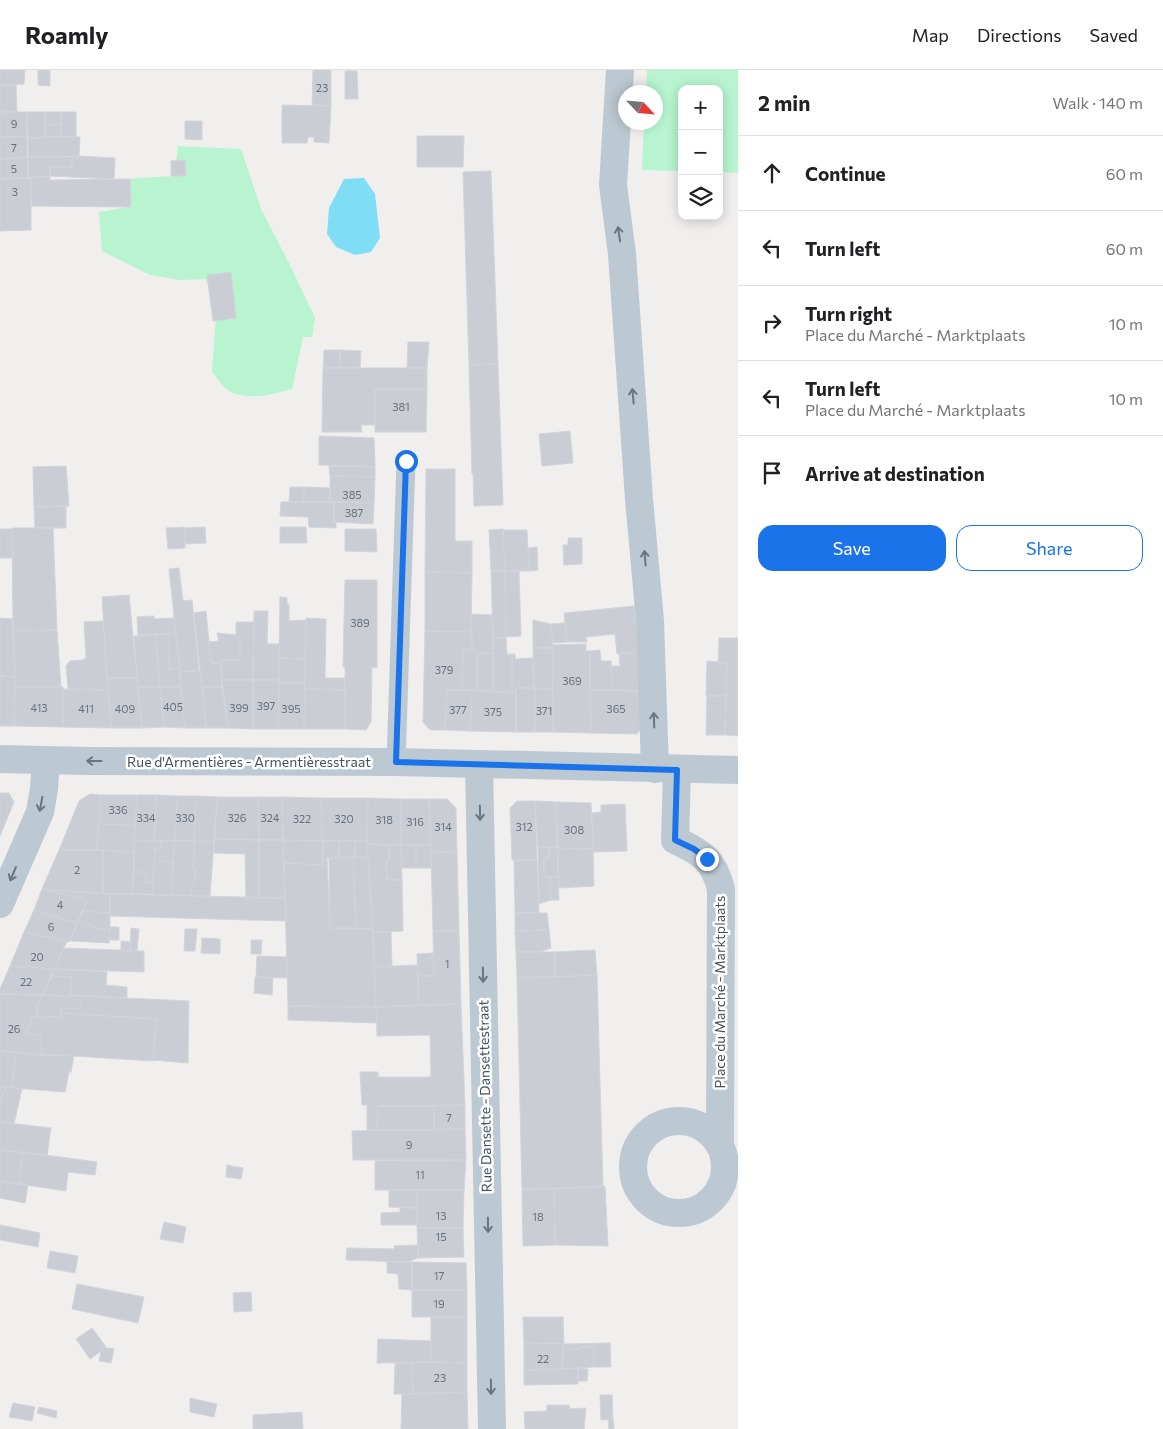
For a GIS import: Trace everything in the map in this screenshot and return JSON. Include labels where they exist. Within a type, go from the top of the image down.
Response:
[{"type":"street","name":"Place du Marché - Marktplaats","points":[[620,70],[613,185],[622,254],[639,498],[666,769],[675,840],[694,849],[707,859],[717,874],[720,889],[720,1145]]},
{"type":"street","name":"Rue d'Armentières - Armentièresstraat","points":[[0,760],[396,762],[738,770]]},
{"type":"street","points":[[0,904],[40,812],[46,761]]},
{"type":"street","name":"Rue Dansette - Dansettestraat","points":[[479,764],[492,1429]]},
{"type":"lane","points":[[396,762],[406,461]]},
{"type":"green space","points":[[647,70],[738,70],[738,173],[723,172],[723,85],[678,85],[678,171],[642,170],[644,130],[663,130],[663,85],[646,85]]},
{"type":"green space","points":[[178,146],[241,149],[261,209],[315,318],[312,337],[303,337],[292,389],[269,395],[254,396],[238,395],[228,391],[212,372],[217,303],[205,279],[180,280],[150,275],[102,251],[99,212],[129,207],[126,179],[174,176]]},
{"type":"water","points":[[364,178],[375,194],[380,238],[371,252],[355,255],[336,247],[327,234],[329,208],[344,179]]},
{"type":"building","points":[[0,70],[25,70],[24,84],[0,85]]},
{"type":"building","points":[[38,70],[50,70],[50,86],[38,85]]},
{"type":"building","points":[[313,70],[331,70],[331,106],[312,105]]},
{"type":"building","points":[[345,71],[357,71],[358,99],[345,99]]},
{"type":"building","points":[[0,85],[16,85],[17,112],[0,112]]},
{"type":"building","points":[[282,105],[331,106],[329,143],[314,142],[314,137],[308,137],[307,143],[282,143]]},
{"type":"building","points":[[0,112],[27,112],[27,136],[0,137]]},
{"type":"building","points":[[27,112],[45,112],[45,138],[28,138]]},
{"type":"building","points":[[45,112],[61,112],[61,124],[45,125]]},
{"type":"building","points":[[61,112],[76,112],[76,137],[61,137]]},
{"type":"building","points":[[185,121],[202,121],[202,140],[185,139]]},
{"type":"building","points":[[61,124],[61,136],[46,137],[45,125]]},
{"type":"building","points":[[27,136],[27,157],[0,159],[0,137]]},
{"type":"building","points":[[417,136],[464,136],[463,167],[417,167]]},
{"type":"building","points":[[80,137],[79,156],[28,157],[28,138]]},
{"type":"building","points":[[28,157],[28,178],[0,179],[0,159]]},
{"type":"building","points":[[28,157],[72,157],[72,167],[50,167],[50,176],[28,178]]},
{"type":"building","points":[[72,157],[115,158],[114,179],[50,176],[50,167],[72,167]]},
{"type":"building","points":[[185,160],[186,176],[171,176],[171,161]]},
{"type":"building","points":[[491,171],[498,364],[469,365],[463,172]]},
{"type":"building","points":[[50,176],[50,180],[130,179],[131,207],[31,206],[31,178]]},
{"type":"building","points":[[31,178],[31,230],[0,231],[0,179]]},
{"type":"building","points":[[231,272],[236,318],[213,321],[207,275]]},
{"type":"building","points":[[408,342],[429,342],[427,368],[407,368]]},
{"type":"building","points":[[324,350],[340,350],[340,368],[323,368]]},
{"type":"building","points":[[340,350],[361,351],[360,368],[340,368]]},
{"type":"building","points":[[498,364],[503,505],[474,506],[469,365]]},
{"type":"building","points":[[323,368],[427,368],[427,389],[375,389],[375,425],[361,425],[362,432],[322,432]]},
{"type":"building","points":[[375,389],[427,389],[426,432],[375,432]]},
{"type":"building","points":[[570,431],[573,463],[542,466],[539,434]]},
{"type":"building","points":[[319,436],[374,438],[375,467],[319,465]]},
{"type":"building","points":[[66,466],[69,506],[34,507],[33,467]]},
{"type":"building","points":[[329,466],[375,467],[375,477],[330,476]]},
{"type":"building","points":[[426,469],[455,469],[455,541],[472,541],[472,573],[425,572]]},
{"type":"building","points":[[330,476],[375,477],[374,503],[330,502]]},
{"type":"building","points":[[290,487],[304,487],[304,502],[289,502]]},
{"type":"building","points":[[304,487],[330,488],[330,502],[304,502]]},
{"type":"building","points":[[281,502],[334,502],[334,522],[336,523],[336,528],[309,527],[308,517],[280,516]]},
{"type":"building","points":[[334,502],[374,503],[373,524],[334,522]]},
{"type":"building","points":[[66,506],[66,528],[35,528],[34,507]]},
{"type":"building","points":[[184,527],[185,548],[168,549],[166,528]]},
{"type":"building","points":[[205,527],[206,543],[185,544],[184,528]]},
{"type":"building","points":[[280,527],[306,527],[307,543],[280,543]]},
{"type":"building","points":[[12,528],[53,528],[57,630],[13,631]]},
{"type":"building","points":[[0,529],[12,529],[13,558],[0,558]]},
{"type":"building","points":[[345,529],[376,529],[377,552],[345,551]]},
{"type":"building","points":[[503,529],[505,571],[491,571],[489,530]]},
{"type":"building","points":[[503,530],[527,530],[529,571],[505,571]]},
{"type":"building","points":[[568,538],[582,538],[582,564],[564,565],[563,545],[568,545]]},
{"type":"building","points":[[537,547],[538,570],[529,571],[528,548]]},
{"type":"building","points":[[179,568],[183,601],[192,600],[199,670],[180,672],[169,569]]},
{"type":"building","points":[[491,571],[505,571],[506,638],[493,638]]},
{"type":"building","points":[[505,571],[519,571],[521,636],[506,637]]},
{"type":"building","points":[[425,572],[472,573],[471,632],[425,631]]},
{"type":"building","points":[[345,580],[377,580],[377,668],[372,667],[371,722],[366,730],[345,729],[345,667],[343,667]]},
{"type":"building","points":[[129,595],[137,678],[107,678],[102,597]]},
{"type":"building","points":[[280,597],[287,598],[289,621],[306,620],[305,659],[279,658]]},
{"type":"building","points":[[634,606],[639,652],[617,654],[615,634],[586,637],[587,642],[567,642],[564,613]]},
{"type":"building","points":[[206,611],[211,663],[221,663],[222,687],[202,687],[194,613]]},
{"type":"building","points":[[254,611],[268,611],[267,644],[280,644],[279,680],[253,680]]},
{"type":"building","points":[[471,614],[492,615],[493,654],[477,653],[477,691],[462,690],[463,649],[472,650]]},
{"type":"building","points":[[154,616],[154,619],[174,618],[176,633],[138,635],[137,617]]},
{"type":"building","points":[[0,618],[13,619],[15,677],[0,676]]},
{"type":"building","points":[[306,618],[326,619],[325,678],[345,678],[344,690],[305,689]]},
{"type":"building","points":[[533,620],[551,624],[553,648],[533,648]]},
{"type":"building","points":[[103,621],[108,690],[68,689],[66,666],[70,661],[83,660],[86,657],[84,622]]},
{"type":"building","points":[[236,622],[254,622],[253,680],[222,680],[221,660],[240,660],[240,638],[236,635]]},
{"type":"building","points":[[565,623],[567,642],[553,643],[551,624]]},
{"type":"building","points":[[57,630],[61,687],[15,687],[13,631]]},
{"type":"building","points":[[425,631],[472,632],[472,650],[463,649],[462,690],[447,690],[445,730],[430,730],[423,722]]},
{"type":"building","points":[[176,633],[180,668],[169,669],[168,634]]},
{"type":"building","points":[[217,633],[236,635],[240,638],[240,660],[221,660],[221,663],[211,663],[209,642],[219,641]]},
{"type":"building","points":[[168,634],[169,669],[180,668],[181,687],[160,687],[156,635]]},
{"type":"building","points":[[156,635],[160,687],[138,687],[134,636]]},
{"type":"building","points":[[493,638],[506,638],[507,654],[512,654],[512,693],[493,692]]},
{"type":"building","points":[[719,638],[738,638],[738,736],[725,735],[727,663],[718,663]]},
{"type":"building","points":[[586,644],[586,651],[590,651],[591,733],[553,732],[552,645]]},
{"type":"building","points":[[533,648],[553,648],[553,689],[534,688]]},
{"type":"building","points":[[600,650],[601,661],[611,661],[612,690],[590,690],[590,651]]},
{"type":"building","points":[[639,652],[642,691],[612,690],[611,666],[620,666],[619,654]]},
{"type":"building","points":[[477,653],[493,653],[493,692],[477,691]]},
{"type":"building","points":[[512,654],[515,654],[515,659],[533,658],[534,688],[516,688],[516,693],[512,693]]},
{"type":"building","points":[[279,658],[305,659],[305,683],[279,683]]},
{"type":"building","points":[[707,661],[727,663],[726,696],[706,696]]},
{"type":"building","points":[[201,670],[206,728],[185,728],[179,673]]},
{"type":"building","points":[[0,676],[15,677],[14,726],[0,726]]},
{"type":"building","points":[[107,678],[137,678],[142,728],[111,728]]},
{"type":"building","points":[[222,680],[253,680],[253,729],[228,728]]},
{"type":"building","points":[[253,680],[279,680],[278,729],[253,729]]},
{"type":"building","points":[[279,683],[305,683],[304,729],[278,729]]},
{"type":"building","points":[[15,687],[63,687],[63,727],[14,726]]},
{"type":"building","points":[[138,687],[160,687],[164,727],[142,728]]},
{"type":"building","points":[[160,687],[181,687],[185,728],[164,727]]},
{"type":"building","points":[[202,687],[222,687],[228,728],[206,728]]},
{"type":"building","points":[[516,688],[535,688],[535,732],[516,732]]},
{"type":"building","points":[[535,688],[553,689],[553,732],[535,732]]},
{"type":"building","points":[[62,689],[108,690],[111,728],[63,727]]},
{"type":"building","points":[[305,689],[345,690],[345,729],[304,729]]},
{"type":"building","points":[[447,690],[472,690],[470,731],[445,730]]},
{"type":"building","points":[[472,690],[516,693],[516,732],[470,731]]},
{"type":"building","points":[[590,690],[642,691],[642,727],[637,734],[591,733]]},
{"type":"building","points":[[707,696],[726,696],[725,735],[706,735]]},
{"type":"building","points":[[0,793],[9,793],[14,802],[0,836]]},
{"type":"building","points":[[90,794],[101,795],[97,850],[59,850],[79,801]]},
{"type":"building","points":[[101,795],[137,795],[135,825],[99,824]]},
{"type":"building","points":[[137,795],[156,795],[154,841],[134,840]]},
{"type":"building","points":[[156,795],[177,796],[175,841],[154,841]]},
{"type":"building","points":[[177,796],[196,796],[194,841],[175,841]]},
{"type":"building","points":[[196,796],[217,797],[214,842],[194,841]]},
{"type":"building","points":[[217,797],[258,797],[259,840],[215,839]]},
{"type":"building","points":[[258,797],[282,797],[283,840],[259,840]]},
{"type":"building","points":[[282,797],[321,798],[322,841],[283,840]]},
{"type":"building","points":[[321,798],[368,798],[367,841],[322,841]]},
{"type":"building","points":[[368,798],[401,799],[401,845],[367,844]]},
{"type":"building","points":[[401,799],[429,799],[431,845],[401,845]]},
{"type":"building","points":[[429,799],[447,799],[456,808],[457,853],[431,851]]},
{"type":"building","points":[[517,801],[535,801],[537,860],[512,860],[510,808]]},
{"type":"building","points":[[535,801],[556,802],[557,848],[538,847]]},
{"type":"building","points":[[556,802],[591,803],[593,849],[558,848]]},
{"type":"building","points":[[625,804],[627,851],[593,852],[592,813],[601,812],[601,805]]},
{"type":"building","points":[[98,824],[135,825],[134,852],[97,850]]},
{"type":"building","points":[[215,839],[259,840],[259,898],[246,898],[245,854],[214,853]]},
{"type":"building","points":[[134,840],[154,841],[153,882],[146,883],[146,873],[134,871]]},
{"type":"building","points":[[259,840],[283,840],[285,898],[259,898]]},
{"type":"building","points":[[283,840],[323,841],[323,865],[284,863]]},
{"type":"building","points":[[154,841],[161,841],[161,848],[153,848]]},
{"type":"building","points":[[161,841],[175,841],[173,862],[154,861],[155,848],[161,848]]},
{"type":"building","points":[[175,841],[195,841],[193,869],[196,869],[191,896],[171,895]]},
{"type":"building","points":[[195,841],[214,842],[210,896],[191,896],[196,869],[193,869]]},
{"type":"building","points":[[323,841],[339,841],[339,858],[327,858],[330,928],[373,929],[376,1007],[288,1006],[284,863],[323,865]]},
{"type":"building","points":[[339,841],[355,841],[355,857],[339,858]]},
{"type":"building","points":[[355,841],[367,841],[368,858],[355,857]]},
{"type":"building","points":[[367,844],[389,845],[389,860],[386,860],[387,880],[402,880],[403,931],[373,932]]},
{"type":"building","points":[[389,845],[401,845],[402,880],[387,880],[386,860],[389,860]]},
{"type":"building","points":[[401,845],[416,845],[416,868],[402,868]]},
{"type":"building","points":[[416,845],[431,845],[432,868],[416,868]]},
{"type":"building","points":[[538,847],[549,847],[549,857],[544,858],[544,877],[550,877],[551,900],[539,904]]},
{"type":"building","points":[[549,847],[558,848],[558,877],[544,877],[544,858],[549,857]]},
{"type":"building","points":[[558,848],[593,849],[594,886],[559,888]]},
{"type":"building","points":[[59,850],[103,850],[102,894],[42,889]]},
{"type":"building","points":[[103,850],[134,852],[132,894],[103,893]]},
{"type":"building","points":[[431,851],[457,853],[459,931],[433,931]]},
{"type":"building","points":[[353,857],[368,858],[373,929],[356,928]]},
{"type":"building","points":[[353,857],[356,928],[330,928],[329,858]]},
{"type":"building","points":[[514,860],[537,860],[539,913],[515,913]]},
{"type":"building","points":[[154,861],[173,862],[171,895],[152,894]]},
{"type":"building","points":[[134,871],[146,873],[146,883],[153,882],[152,894],[132,894]]},
{"type":"building","points":[[550,877],[558,877],[559,900],[551,900]]},
{"type":"building","points":[[42,889],[87,900],[77,923],[34,910]]},
{"type":"building","points":[[42,889],[110,894],[110,913],[83,911],[87,900]]},
{"type":"building","points":[[110,894],[285,898],[286,921],[110,916]]},
{"type":"building","points":[[34,910],[77,923],[69,942],[24,932]]},
{"type":"building","points":[[83,911],[110,913],[110,930],[99,929],[78,921]]},
{"type":"building","points":[[515,913],[547,913],[549,930],[515,931]]},
{"type":"building","points":[[78,921],[99,929],[110,930],[109,943],[70,941]]},
{"type":"building","points":[[110,927],[119,927],[119,940],[109,940]]},
{"type":"building","points":[[131,928],[139,929],[137,951],[130,951]]},
{"type":"building","points":[[185,929],[197,929],[195,951],[184,951]]},
{"type":"building","points":[[549,930],[551,948],[540,952],[516,952],[515,931]]},
{"type":"building","points":[[433,931],[459,931],[461,1004],[419,1005],[418,976],[434,976]]},
{"type":"building","points":[[24,932],[67,941],[54,969],[10,966]]},
{"type":"building","points":[[373,932],[391,932],[392,966],[374,967]]},
{"type":"building","points":[[202,938],[220,939],[220,954],[201,953]]},
{"type":"building","points":[[251,940],[262,940],[261,954],[251,954]]},
{"type":"building","points":[[121,941],[130,942],[130,951],[121,950]]},
{"type":"building","points":[[63,948],[144,951],[144,972],[54,969]]},
{"type":"building","points":[[595,950],[597,975],[555,977],[555,952]]},
{"type":"building","points":[[516,952],[555,952],[555,977],[517,978]]},
{"type":"building","points":[[433,953],[434,976],[418,976],[417,954]]},
{"type":"building","points":[[257,956],[287,957],[288,978],[256,977]]},
{"type":"building","points":[[417,965],[419,1005],[376,1007],[374,967]]},
{"type":"building","points":[[10,966],[54,969],[43,995],[0,994],[0,989]]},
{"type":"building","points":[[54,969],[107,972],[106,985],[127,987],[127,998],[71,995],[71,977],[52,976]]},
{"type":"building","points":[[597,975],[603,1187],[522,1189],[517,978]]},
{"type":"building","points":[[52,976],[71,977],[70,997],[43,995]]},
{"type":"building","points":[[255,977],[273,978],[272,995],[254,993]]},
{"type":"building","points":[[0,994],[42,995],[37,1006],[37,1018],[32,1017],[31,1024],[29,1024],[25,1034],[41,1035],[40,1055],[0,1051]]},
{"type":"building","points":[[42,995],[81,996],[80,1009],[61,1008],[61,1017],[43,1016],[43,1018],[37,1018],[37,1006]]},
{"type":"building","points":[[81,996],[189,1001],[188,1063],[153,1060],[156,1019],[61,1013],[61,1008],[80,1009]]},
{"type":"building","points":[[461,1004],[465,1105],[378,1106],[377,1130],[367,1130],[367,1105],[362,1105],[360,1072],[378,1072],[378,1077],[431,1077],[430,1035],[377,1036],[376,1007]]},
{"type":"building","points":[[288,1006],[376,1007],[377,1023],[288,1020]]},
{"type":"building","points":[[61,1013],[156,1019],[153,1061],[40,1054],[41,1035],[25,1034],[29,1024],[31,1024],[32,1017],[61,1017]]},
{"type":"building","points":[[0,1051],[16,1052],[12,1088],[0,1087]]},
{"type":"building","points":[[16,1052],[74,1056],[65,1092],[12,1088]]},
{"type":"building","points":[[0,1087],[6,1087],[0,1101]]},
{"type":"building","points":[[6,1087],[22,1089],[14,1124],[0,1122],[0,1101]]},
{"type":"building","points":[[465,1105],[465,1129],[434,1130],[434,1106]]},
{"type":"building","points":[[378,1106],[434,1106],[434,1130],[377,1130]]},
{"type":"building","points":[[0,1122],[51,1128],[47,1156],[0,1150]]},
{"type":"building","points":[[465,1129],[466,1160],[353,1160],[352,1131]]},
{"type":"building","points":[[0,1150],[23,1152],[19,1184],[0,1181]]},
{"type":"building","points":[[23,1152],[97,1162],[95,1175],[68,1172],[66,1191],[19,1184]]},
{"type":"building","points":[[466,1160],[464,1190],[375,1190],[375,1161]]},
{"type":"building","points":[[227,1165],[243,1168],[241,1179],[226,1177]]},
{"type":"building","points":[[0,1181],[28,1185],[25,1203],[0,1198]]},
{"type":"building","points":[[605,1186],[608,1246],[555,1245],[554,1189]]},
{"type":"building","points":[[522,1189],[554,1189],[555,1245],[523,1246]]},
{"type":"building","points":[[389,1190],[417,1190],[418,1208],[389,1207]]},
{"type":"building","points":[[417,1190],[464,1190],[463,1228],[417,1228]]},
{"type":"building","points":[[400,1208],[418,1208],[417,1225],[381,1225],[381,1213],[400,1212]]},
{"type":"building","points":[[164,1222],[186,1227],[183,1243],[160,1239]]},
{"type":"building","points":[[0,1225],[40,1233],[38,1247],[0,1240]]},
{"type":"building","points":[[417,1228],[463,1228],[464,1257],[418,1258]]},
{"type":"building","points":[[418,1245],[418,1258],[407,1262],[346,1260],[347,1248],[394,1249],[394,1246]]},
{"type":"building","points":[[50,1251],[78,1256],[75,1273],[47,1268]]},
{"type":"building","points":[[387,1262],[412,1262],[412,1290],[399,1289],[398,1274],[387,1273]]},
{"type":"building","points":[[412,1262],[466,1263],[467,1290],[412,1290]]},
{"type":"building","points":[[77,1284],[144,1297],[138,1323],[72,1309]]},
{"type":"building","points":[[412,1290],[467,1290],[467,1317],[412,1317]]},
{"type":"building","points":[[251,1292],[252,1311],[234,1312],[233,1293]]},
{"type":"building","points":[[431,1317],[467,1317],[467,1363],[431,1362]]},
{"type":"building","points":[[523,1317],[563,1317],[564,1344],[610,1343],[611,1367],[593,1367],[595,1347],[563,1350],[563,1343],[524,1344]]},
{"type":"building","points":[[92,1328],[106,1347],[102,1347],[101,1351],[90,1359],[76,1339]]},
{"type":"building","points":[[378,1339],[431,1341],[431,1362],[377,1363]]},
{"type":"building","points":[[563,1343],[562,1369],[524,1370],[524,1344]]},
{"type":"building","points":[[102,1347],[114,1349],[111,1363],[99,1361]]},
{"type":"building","points":[[580,1347],[595,1347],[593,1367],[562,1369],[563,1350],[580,1349]]},
{"type":"building","points":[[395,1363],[412,1363],[413,1394],[394,1394]]},
{"type":"building","points":[[412,1363],[467,1363],[467,1392],[413,1394]]},
{"type":"building","points":[[578,1367],[578,1384],[524,1385],[524,1370]]},
{"type":"building","points":[[578,1368],[588,1369],[587,1381],[578,1381]]},
{"type":"building","points":[[467,1392],[468,1429],[401,1429],[402,1394]]},
{"type":"building","points":[[600,1395],[612,1395],[613,1419],[601,1420]]},
{"type":"building","points":[[190,1398],[217,1404],[214,1417],[190,1412]]},
{"type":"building","points":[[13,1403],[35,1407],[32,1421],[9,1417]]},
{"type":"building","points":[[547,1405],[569,1405],[570,1409],[586,1408],[584,1429],[525,1429],[524,1412],[547,1411]]},
{"type":"building","points":[[39,1407],[57,1411],[56,1418],[37,1413]]},
{"type":"building","points":[[302,1412],[303,1429],[253,1429],[253,1415]]},
{"type":"building","points":[[608,1419],[613,1419],[614,1429],[609,1429]]},
{"type":"route","points":[[406,461],[396,762],[677,770],[675,840],[694,849],[707,859]]}]
